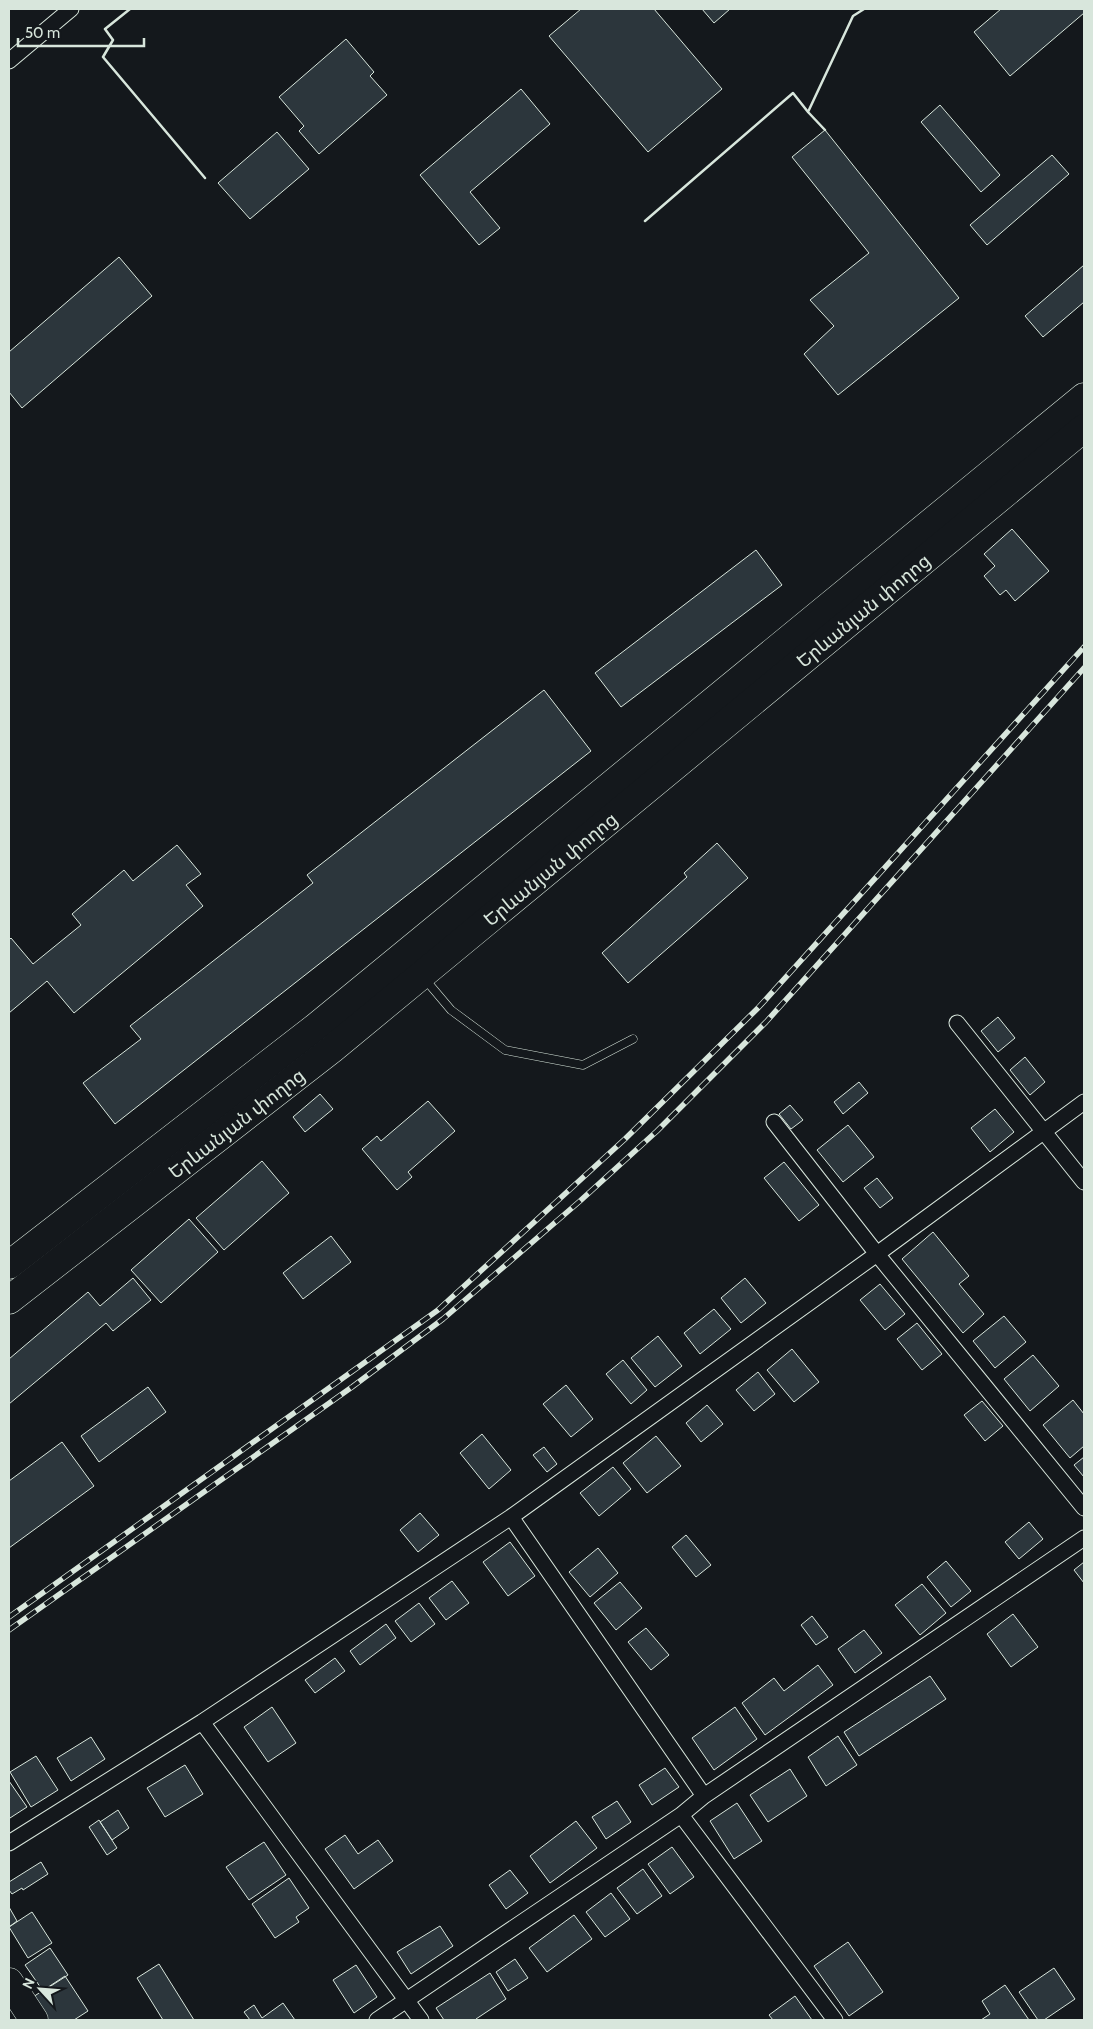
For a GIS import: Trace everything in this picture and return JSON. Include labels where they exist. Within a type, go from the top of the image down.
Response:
[{"type":"highway","name":"Երևանյան փողոց","points":[[9,1265],[316,1027],[1084,396]]},
{"type":"highway","name":"Երևանյան փողոց","points":[[9,1300],[332,1049],[420,974],[572,852],[1084,428]]},
{"type":"highway","points":[[554,832],[572,852]]},
{"type":"highway","points":[[316,1027],[332,1049]]},
{"type":"highway","points":[[9,1982],[34,2020]]},
{"type":"street","points":[[9,62],[71,9]]},
{"type":"street","points":[[957,1023],[1084,1182]]},
{"type":"street","points":[[9,1843],[202,1722],[511,1517],[877,1254],[1084,1102]]},
{"type":"street","points":[[774,1122],[877,1254],[1084,1508]]},
{"type":"street","points":[[511,1517],[704,1796]]},
{"type":"street","points":[[377,2020],[681,1815],[704,1796],[1084,1538]]},
{"type":"street","points":[[202,1722],[421,2020]]},
{"type":"street","points":[[681,1815],[835,2020]]},
{"type":"lane","points":[[420,974],[451,1010],[505,1050],[583,1065],[634,1038]]},
{"type":"building","points":[[581,9],[654,9],[722,89],[648,152],[549,36]]},
{"type":"building","points":[[702,9],[730,9],[714,23]]},
{"type":"building","points":[[1001,9],[1084,9],[1084,13],[1010,76],[974,32]]},
{"type":"building","points":[[346,39],[374,72],[370,76],[387,95],[319,154],[299,131],[304,126],[279,97]]},
{"type":"building","points":[[521,89],[550,124],[470,192],[500,228],[479,245],[420,175]]},
{"type":"building","points":[[940,105],[1000,175],[981,192],[921,122]]},
{"type":"building","points":[[825,130],[959,298],[838,395],[804,354],[834,326],[810,300],[869,253],[792,157]]},
{"type":"building","points":[[277,132],[309,169],[250,219],[218,183]]},
{"type":"building","points":[[1052,155],[1069,174],[987,245],[970,225]]},
{"type":"building","points":[[119,257],[152,296],[22,408],[9,392],[9,352]]},
{"type":"building","points":[[1084,265],[1084,302],[1043,337],[1025,316]]},
{"type":"building","points":[[1012,529],[1049,571],[1015,601],[1006,590],[1000,595],[984,576],[995,566],[984,554]]},
{"type":"building","points":[[756,550],[782,585],[621,707],[595,673]]},
{"type":"building","points":[[544,690],[591,751],[115,1124],[83,1083],[141,1039],[130,1026],[313,883],[307,875]]},
{"type":"building","points":[[717,843],[748,878],[628,983],[602,953],[687,877],[684,873]]},
{"type":"building","points":[[177,845],[201,874],[186,885],[203,906],[74,1013],[47,981],[9,1013],[9,940],[11,938],[33,964],[81,925],[72,914],[124,870],[133,881]]},
{"type":"building","points":[[998,1017],[1015,1038],[998,1052],[981,1031]]},
{"type":"building","points":[[1025,1057],[1045,1082],[1030,1095],[1010,1070]]},
{"type":"building","points":[[859,1082],[868,1093],[843,1114],[834,1102]]},
{"type":"building","points":[[320,1094],[333,1109],[305,1132],[293,1117]]},
{"type":"building","points":[[428,1101],[455,1131],[408,1172],[412,1177],[397,1190],[362,1149],[377,1136],[381,1141]]},
{"type":"building","points":[[790,1105],[803,1120],[791,1129],[779,1114]]},
{"type":"building","points":[[995,1109],[1014,1132],[990,1152],[971,1128]]},
{"type":"building","points":[[848,1125],[874,1157],[843,1182],[817,1150]]},
{"type":"building","points":[[262,1161],[289,1193],[224,1250],[196,1218]]},
{"type":"building","points":[[784,1162],[819,1205],[799,1221],[764,1178]]},
{"type":"building","points":[[877,1178],[893,1198],[880,1208],[864,1188]]},
{"type":"building","points":[[189,1219],[218,1252],[161,1303],[131,1270]]},
{"type":"building","points":[[933,1232],[969,1276],[959,1284],[984,1314],[963,1333],[902,1259]]},
{"type":"building","points":[[331,1236],[351,1262],[303,1299],[283,1273]]},
{"type":"building","points":[[133,1278],[151,1300],[113,1331],[106,1323],[9,1404],[9,1359],[88,1292],[100,1306]]},
{"type":"building","points":[[745,1278],[766,1303],[741,1323],[721,1298]]},
{"type":"building","points":[[880,1284],[905,1314],[885,1330],[860,1300]]},
{"type":"building","points":[[714,1309],[731,1329],[700,1354],[684,1333]]},
{"type":"building","points":[[1004,1316],[1026,1342],[995,1368],[973,1341]]},
{"type":"building","points":[[917,1323],[942,1354],[922,1370],[897,1339]]},
{"type":"building","points":[[658,1336],[682,1366],[655,1387],[631,1358]]},
{"type":"building","points":[[792,1349],[819,1382],[794,1402],[767,1370]]},
{"type":"building","points":[[1033,1355],[1059,1386],[1030,1411],[1004,1379]]},
{"type":"building","points":[[623,1360],[647,1390],[631,1404],[606,1374]]},
{"type":"building","points":[[758,1372],[775,1394],[754,1411],[736,1390]]},
{"type":"building","points":[[566,1385],[593,1419],[571,1437],[543,1404]]},
{"type":"building","points":[[148,1387],[166,1412],[99,1462],[81,1436]]},
{"type":"building","points":[[1073,1400],[1084,1414],[1084,1446],[1070,1458],[1043,1425]]},
{"type":"building","points":[[982,1401],[1003,1426],[985,1441],[964,1415]]},
{"type":"building","points":[[707,1405],[723,1424],[701,1442],[686,1423]]},
{"type":"building","points":[[482,1434],[511,1470],[489,1489],[460,1453]]},
{"type":"building","points":[[656,1436],[681,1466],[647,1493],[623,1463]]},
{"type":"building","points":[[62,1442],[94,1486],[9,1548],[9,1481]]},
{"type":"building","points":[[544,1447],[557,1464],[547,1472],[533,1455]]},
{"type":"building","points":[[1084,1457],[1084,1477],[1074,1465]]},
{"type":"building","points":[[613,1467],[631,1489],[599,1516],[580,1493]]},
{"type":"building","points":[[420,1513],[439,1535],[418,1552],[400,1530]]},
{"type":"building","points":[[1029,1522],[1043,1539],[1019,1559],[1005,1542]]},
{"type":"building","points":[[686,1535],[711,1565],[696,1577],[672,1547]]},
{"type":"building","points":[[510,1542],[535,1576],[508,1596],[483,1562]]},
{"type":"building","points":[[598,1548],[618,1573],[590,1597],[569,1572]]},
{"type":"building","points":[[946,1561],[971,1591],[951,1607],[927,1577]]},
{"type":"building","points":[[1084,1562],[1084,1583],[1074,1570]]},
{"type":"building","points":[[452,1581],[469,1603],[446,1620],[429,1598]]},
{"type":"building","points":[[620,1582],[642,1608],[616,1630],[594,1603]]},
{"type":"building","points":[[922,1584],[946,1613],[920,1635],[895,1605]]},
{"type":"building","points":[[419,1603],[435,1624],[411,1642],[395,1621]]},
{"type":"building","points":[[1013,1614],[1038,1647],[1011,1667],[987,1634]]},
{"type":"building","points":[[812,1616],[828,1637],[816,1645],[801,1625]]},
{"type":"building","points":[[386,1624],[396,1638],[360,1665],[350,1651]]},
{"type":"building","points":[[646,1628],[669,1655],[651,1670],[628,1642]]},
{"type":"building","points":[[864,1630],[882,1653],[855,1673],[838,1649]]},
{"type":"building","points":[[335,1658],[345,1671],[315,1693],[305,1680]]},
{"type":"building","points":[[818,1665],[833,1685],[765,1735],[742,1703],[774,1678],[784,1691]]},
{"type":"building","points":[[930,1676],[946,1699],[859,1756],[844,1732]]},
{"type":"building","points":[[272,1707],[296,1743],[268,1762],[244,1727]]},
{"type":"building","points":[[735,1707],[757,1739],[714,1770],[692,1738]]},
{"type":"building","points":[[838,1736],[857,1765],[826,1786],[808,1757]]},
{"type":"building","points":[[91,1737],[105,1759],[71,1781],[57,1758]]},
{"type":"building","points":[[36,1756],[58,1790],[31,1807],[10,1772]]},
{"type":"building","points":[[185,1765],[203,1794],[165,1817],[147,1788]]},
{"type":"building","points":[[665,1768],[679,1787],[652,1805],[639,1785]]},
{"type":"building","points":[[790,1769],[807,1796],[768,1822],[750,1795]]},
{"type":"building","points":[[9,1781],[27,1807],[10,1818],[9,1816]]},
{"type":"building","points":[[617,1801],[631,1822],[606,1839],[592,1817]]},
{"type":"building","points":[[737,1803],[762,1841],[734,1859],[710,1821]]},
{"type":"building","points":[[118,1810],[129,1828],[112,1840],[100,1822]]},
{"type":"building","points":[[99,1820],[117,1848],[107,1855],[89,1827]]},
{"type":"building","points":[[576,1821],[597,1848],[550,1883],[530,1856]]},
{"type":"building","points":[[345,1835],[358,1854],[378,1840],[393,1861],[354,1889],[325,1849]]},
{"type":"building","points":[[264,1842],[286,1875],[249,1900],[226,1867]]},
{"type":"building","points":[[672,1847],[694,1877],[670,1894],[648,1864]]},
{"type":"building","points":[[41,1862],[48,1874],[23,1890],[22,1888],[12,1894],[9,1890],[9,1882]]},
{"type":"building","points":[[643,1869],[662,1896],[637,1914],[617,1888]]},
{"type":"building","points":[[510,1870],[528,1893],[506,1909],[489,1885]]},
{"type":"building","points":[[289,1878],[309,1908],[296,1917],[299,1922],[275,1938],[252,1904]]},
{"type":"building","points":[[611,1893],[630,1919],[605,1937],[586,1912]]},
{"type":"building","points":[[9,1907],[17,1921],[9,1927]]},
{"type":"building","points":[[32,1912],[52,1943],[28,1958],[9,1927]]},
{"type":"building","points":[[574,1915],[592,1939],[547,1972],[529,1948]]},
{"type":"building","points":[[440,1926],[453,1946],[411,1974],[397,1952]]},
{"type":"building","points":[[848,1942],[883,1992],[849,2016],[814,1966]]},
{"type":"building","points":[[50,1948],[68,1975],[43,1991],[25,1965]]},
{"type":"building","points":[[515,1959],[528,1978],[508,1991],[496,1972]]},
{"type":"building","points":[[159,1964],[194,2020],[163,2020],[137,1978]]},
{"type":"building","points":[[356,1965],[377,1997],[354,2013],[333,1980]]},
{"type":"building","points":[[1054,1968],[1075,1999],[1044,2020],[1038,2020],[1019,1992]]},
{"type":"building","points":[[490,1973],[506,1999],[477,2020],[444,2020],[436,2008]]},
{"type":"building","points":[[65,1976],[88,2011],[74,2020],[48,2020],[33,1997]]},
{"type":"building","points":[[1005,1985],[1029,2020],[981,2020],[990,2014],[982,2001]]},
{"type":"building","points":[[795,1996],[812,2020],[773,2020],[769,2015]]},
{"type":"building","points":[[283,2003],[295,2020],[250,2020],[244,2012],[254,2005],[262,2018]]},
{"type":"railway","points":[[9,1617],[438,1310],[625,1139],[758,1008],[1084,647]]},
{"type":"railway","points":[[9,1630],[352,1387],[443,1319],[580,1201],[657,1131],[766,1022],[1084,668]]},
{"type":"wall","points":[[130,9],[105,29],[113,40],[103,57],[205,178]]},
{"type":"wall","points":[[825,130],[808,112],[853,16],[864,9]]},
{"type":"wall","points":[[645,221],[793,93],[808,112]]}]
